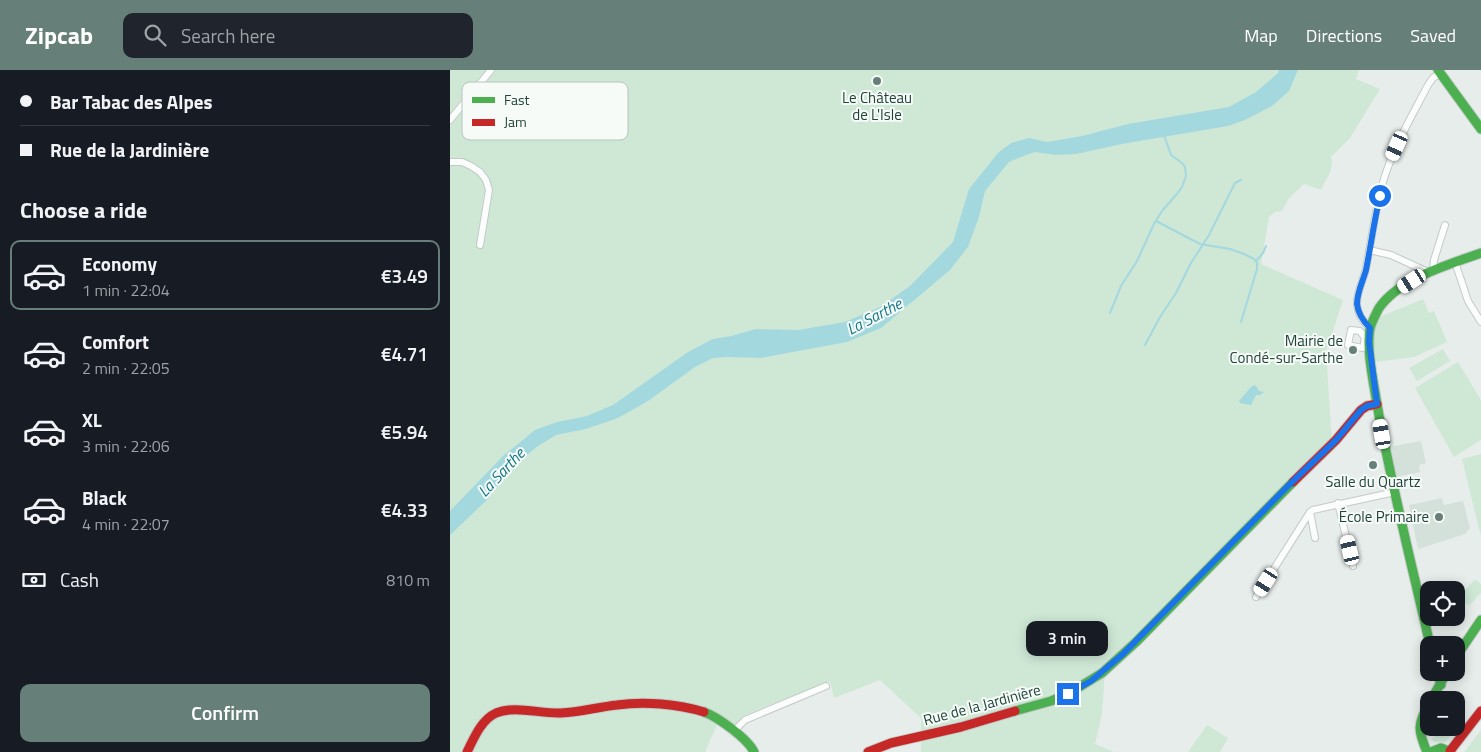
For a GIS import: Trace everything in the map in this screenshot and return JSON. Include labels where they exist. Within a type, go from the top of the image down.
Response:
[{"type":"street","points":[[481,82],[491,70]]},
{"type":"street","points":[[1370,328],[1361,317],[1357,305],[1387,168],[1428,85],[1439,71],[1481,129]]},
{"type":"street","points":[[450,120],[462,105]]},
{"type":"street","points":[[450,162],[462,162],[471,166],[480,172],[486,180],[489,190],[480,245]]},
{"type":"street","points":[[1431,271],[1444,225]]},
{"type":"street","points":[[1369,250],[1386,253],[1431,271]]},
{"type":"street","points":[[1428,636],[1377,404],[1369,342],[1370,328],[1374,316],[1389,298],[1412,281],[1431,271],[1481,253]]},
{"type":"street","points":[[1455,262],[1468,302],[1481,322]]},
{"type":"street","points":[[1473,312],[1481,309]]},
{"type":"street","name":"Rue de la Jardinière","points":[[868,752],[891,743],[961,727],[1051,700],[1068,694],[1091,681],[1112,665],[1136,642],[1288,486],[1336,440],[1361,410],[1367,406],[1377,404]]},
{"type":"street","points":[[1256,597],[1310,512],[1338,503],[1395,492]]},
{"type":"street","points":[[1338,503],[1353,566]]},
{"type":"street","points":[[1310,512],[1315,538]]},
{"type":"street","points":[[1465,644],[1481,620]]},
{"type":"street","points":[[1440,681],[1441,685]]},
{"type":"street","points":[[1437,691],[1443,681]]},
{"type":"street","points":[[733,732],[745,720],[826,686]]},
{"type":"street","points":[[467,752],[481,728],[491,716],[498,712],[508,710],[558,713],[578,712],[624,704],[659,704],[706,713],[716,717],[748,742],[754,752]]},
{"type":"street","points":[[1420,737],[1435,750],[1442,748],[1450,751],[1481,711]]},
{"type":"street","points":[[1420,720],[1420,737],[1427,752]]},
{"type":"shaded area","points":[[1421,441],[1426,463],[1419,465],[1420,472],[1396,477],[1389,447]]},
{"type":"shaded area","name":"École Primaire","points":[[1442,498],[1444,505],[1463,501],[1470,528],[1465,534],[1418,549],[1409,505]]},
{"type":"green space","points":[[450,70],[1359,70],[1356,79],[1380,89],[1350,138],[1331,157],[1331,170],[1321,190],[1304,184],[1289,198],[1282,211],[1275,212],[1269,217],[1261,264],[1343,300],[1326,352],[1332,442],[1212,571],[1105,672],[1102,714],[1095,744],[1114,752],[921,752],[921,718],[880,680],[834,698],[830,681],[743,716],[734,727],[719,720],[705,752],[450,752]]},
{"type":"green space","points":[[1423,299],[1429,313],[1434,311],[1447,342],[1414,357],[1375,362],[1373,333],[1377,318]]},
{"type":"green space","points":[[1443,349],[1450,361],[1417,381],[1409,368]]},
{"type":"green space","points":[[1458,362],[1481,400],[1481,440],[1454,457],[1415,388]]},
{"type":"green space","points":[[1481,454],[1481,533],[1480,533],[1462,459]]},
{"type":"green space","points":[[1475,579],[1481,584],[1481,593],[1469,606],[1465,602],[1465,590]]},
{"type":"green space","points":[[1207,725],[1228,738],[1220,752],[1188,752]]},
{"type":"green space","points":[[1481,730],[1481,752],[1464,752]]},
{"type":"green space","points":[[1450,736],[1445,742],[1435,742],[1431,739],[1434,737]]},
{"type":"water","name":"La Sarthe","points":[[1279,70],[1298,70],[1289,91],[1272,106],[1245,120],[1228,126],[1122,144],[1076,154],[1055,155],[1035,152],[1009,162],[985,191],[979,217],[968,247],[950,270],[881,328],[847,342],[761,358],[713,358],[695,367],[648,401],[618,418],[586,429],[556,435],[538,446],[518,462],[487,500],[450,535],[450,511],[503,456],[535,430],[557,422],[587,416],[613,405],[688,352],[713,339],[756,329],[798,330],[845,322],[880,307],[910,286],[953,242],[969,189],[998,153],[1011,143],[1029,138],[1047,142],[1082,136],[1128,124],[1229,107],[1256,92]]},
{"type":"water","points":[[1254,385],[1259,391],[1264,392],[1256,395],[1251,405],[1240,403],[1239,401]]},
{"type":"waterway","points":[[1110,313],[1121,286],[1137,261],[1154,224],[1182,187],[1186,176],[1185,167],[1171,155],[1164,135]]},
{"type":"waterway","points":[[1145,345],[1209,235],[1235,183],[1241,180]]},
{"type":"waterway","points":[[1156,221],[1200,244],[1230,249],[1254,259],[1257,263],[1257,269],[1241,322]]},
{"type":"waterway","points":[[1256,261],[1266,246]]},
{"type":"traffic: fast","points":[[1438,70],[1481,129]]},
{"type":"traffic: fast","points":[[1428,636],[1395,495],[1383,434],[1371,366],[1370,329],[1379,308],[1399,288],[1440,268],[1481,253]]},
{"type":"traffic: fast","points":[[1015,711],[1068,694],[1102,673],[1136,642],[1293,482]]},
{"type":"traffic: fast","points":[[1465,644],[1481,620]]},
{"type":"traffic: fast","points":[[1440,681],[1441,685]]},
{"type":"traffic: fast","points":[[1436,691],[1442,681]]},
{"type":"traffic: fast","points":[[704,712],[732,729],[746,741],[754,752]]},
{"type":"traffic: fast","points":[[1422,736],[1427,752]]},
{"type":"traffic: fast","points":[[1431,752],[1441,748],[1451,752]]},
{"type":"traffic: jam","points":[[1293,482],[1336,440],[1361,410],[1367,406],[1377,404]]},
{"type":"traffic: jam","points":[[467,752],[478,730],[486,720],[496,713],[504,711],[520,710],[561,713],[627,704],[650,703],[704,712]]},
{"type":"traffic: jam","points":[[868,752],[891,743],[961,727],[1015,711]]},
{"type":"traffic: jam","points":[[1450,751],[1481,711]]},
{"type":"place","name":"Le Château de L'Isle","points":[[877,81]]},
{"type":"place","name":"Mairie de Condé-sur-Sarthe","points":[[1353,350]]},
{"type":"place","name":"Salle du Quartz","points":[[1373,465]]},
{"type":"place","name":"École Primaire","points":[[1439,517]]},
{"type":"route","points":[[1068,694],[1102,673],[1123,654],[1288,486],[1336,440],[1361,410],[1367,406],[1377,404],[1369,342],[1370,328],[1361,317],[1357,305],[1380,196]]}]
